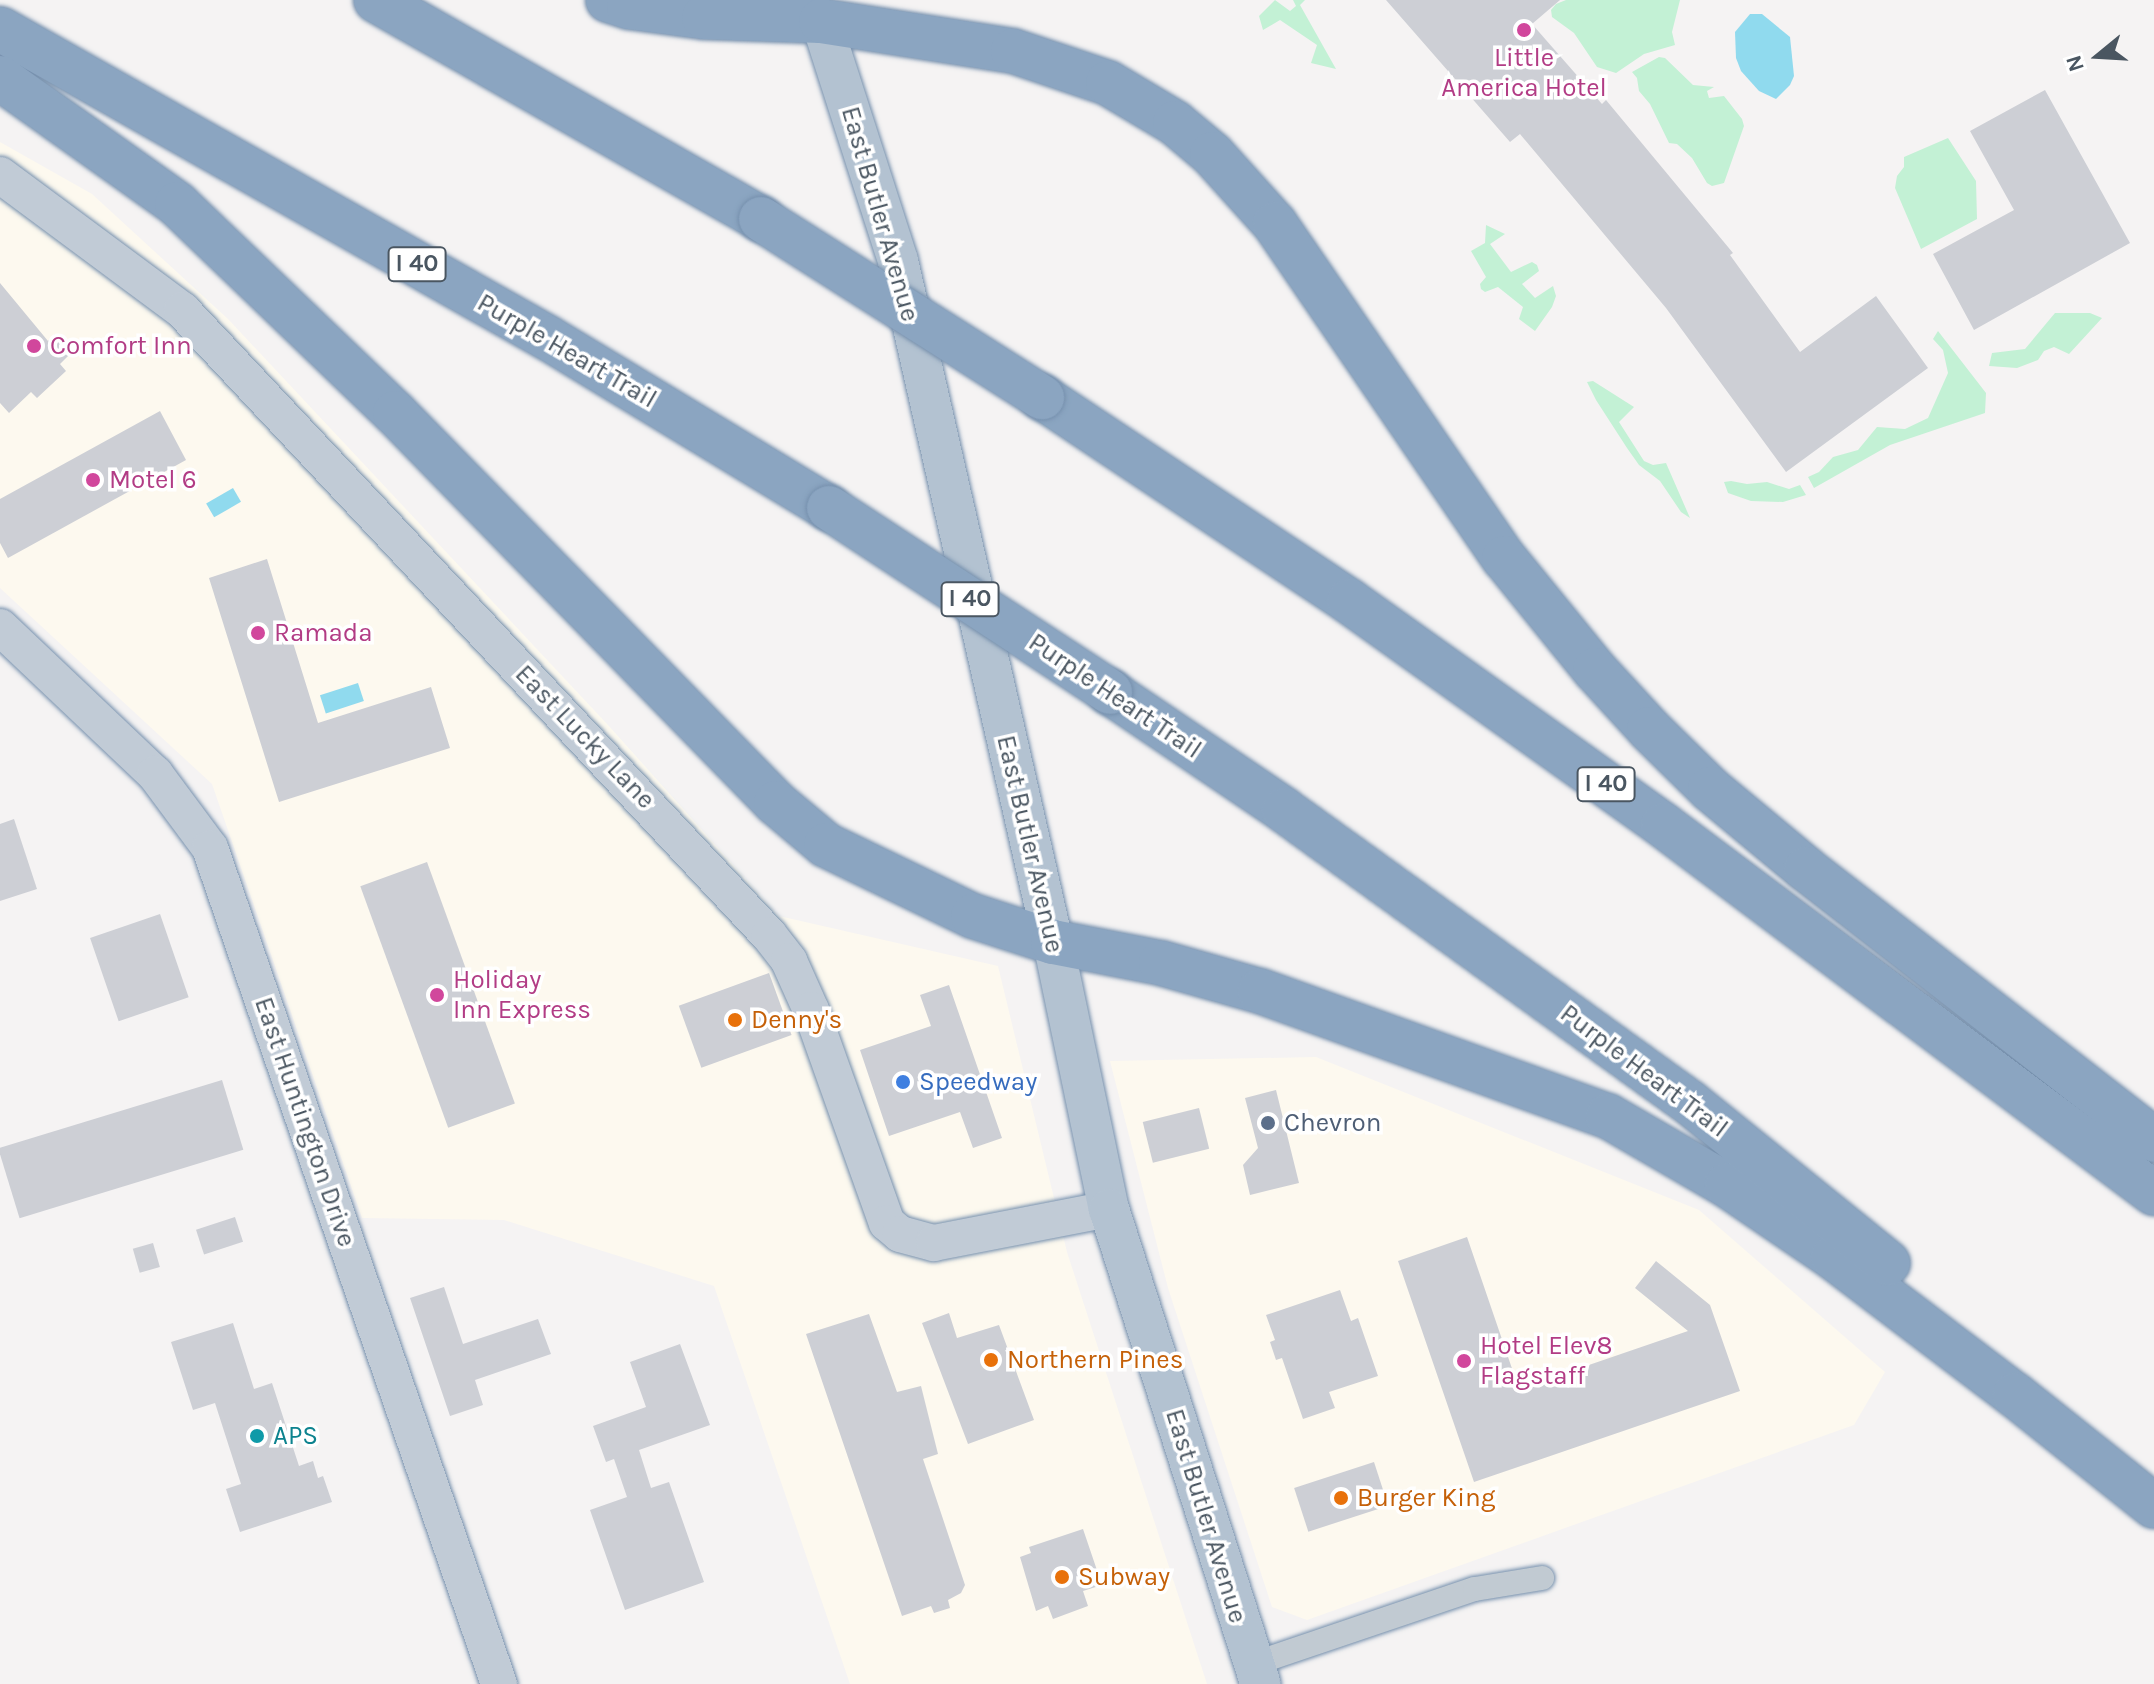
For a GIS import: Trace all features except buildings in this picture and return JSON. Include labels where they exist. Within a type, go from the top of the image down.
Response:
[{"type":"highway","name":"I 40","points":[[376,0],[761,219],[1042,397],[1349,601],[1663,825],[2154,1193]]},
{"type":"highway","points":[[608,0],[629,7],[704,17],[816,10],[1066,66],[1150,105],[1203,146],[1275,224],[1504,558],[1595,670],[1649,729],[1710,789],[1806,869],[2154,1140]]},
{"type":"highway","name":"Purple Heart Trail","points":[[0,29],[548,338],[829,508],[1110,692],[1284,810],[1689,1102],[2154,1477]]},
{"type":"highway","points":[[0,78],[177,204],[395,413],[776,803],[826,845],[973,916],[1053,942],[1161,963],[1260,991],[1608,1116],[1727,1185],[1833,1257],[2015,1395],[2154,1506]]},
{"type":"main road","name":"East Butler Avenue","points":[[816,10],[898,261],[1053,942],[1109,1209],[1257,1674]]},
{"type":"street","name":"East Lucky Lane","points":[[0,175],[182,310],[769,935],[789,961],[807,1000],[887,1223],[900,1234],[934,1243],[1109,1209]]},
{"type":"street","name":"East Huntington Drive","points":[[0,627],[155,774],[210,848],[499,1684]]},
{"type":"street","points":[[1257,1674],[1475,1589],[1542,1578]]},
{"type":"shaded area","points":[[0,142],[92,194],[228,319],[608,725],[779,916],[998,966],[1067,1252],[1207,1684],[850,1684],[714,1286],[504,1220],[362,1218],[212,784],[0,588]]},
{"type":"shaded area","points":[[1316,1057],[1699,1210],[1885,1372],[1854,1425],[1307,1620],[1272,1607],[1168,1288],[1110,1061]]},
{"type":"green space","points":[[1275,0],[1290,11],[1296,6],[1293,0],[1305,0],[1300,5],[1336,69],[1311,63],[1317,45],[1280,20],[1263,30],[1259,16]]},
{"type":"green space","points":[[1566,0],[1680,0],[1672,32],[1675,45],[1644,54],[1616,73],[1597,67],[1574,33],[1552,17],[1551,10]]},
{"type":"green space","points":[[1659,57],[1665,58],[1693,85],[1714,87],[1707,91],[1709,98],[1724,96],[1742,119],[1744,126],[1724,183],[1712,186],[1707,183],[1692,158],[1677,144],[1669,143],[1650,104],[1639,91],[1637,78],[1632,72]]},
{"type":"green space","points":[[1948,138],[1976,181],[1977,219],[1921,249],[1895,188],[1897,176],[1904,167],[1904,157]]},
{"type":"green space","points":[[1486,225],[1505,234],[1490,244],[1511,272],[1532,262],[1537,265],[1539,271],[1522,284],[1535,298],[1553,286],[1556,296],[1552,307],[1535,331],[1519,319],[1523,307],[1498,287],[1485,292],[1481,289],[1480,284],[1486,277],[1471,251],[1485,243]]},
{"type":"green space","points":[[2055,313],[2090,313],[2102,318],[2069,354],[2054,347],[2044,351],[2038,360],[2017,368],[1989,366],[1992,353],[2025,349]]},
{"type":"green space","points":[[1938,331],[1986,393],[1985,413],[1890,445],[1814,488],[1808,477],[1819,472],[1833,457],[1858,450],[1877,427],[1905,429],[1928,418],[1948,373],[1943,350],[1933,339]]},
{"type":"green space","points":[[1593,381],[1634,407],[1619,422],[1644,461],[1653,465],[1666,463],[1690,518],[1681,512],[1660,481],[1639,465],[1596,400],[1587,382]]},
{"type":"green space","points":[[1724,482],[1747,484],[1767,482],[1789,489],[1800,485],[1806,495],[1783,502],[1751,501],[1728,493]]},
{"type":"water","points":[[1750,14],[1762,14],[1790,37],[1794,76],[1776,99],[1759,91],[1741,71],[1736,58],[1735,32]]},
{"type":"water","points":[[233,488],[241,502],[214,517],[206,503]]},
{"type":"water","points":[[358,683],[364,701],[326,713],[320,695]]},
{"type":"place","name":"Little America Hotel","points":[[1524,30]]},
{"type":"place","name":"Comfort Inn","points":[[34,346]]},
{"type":"place","name":"Motel 6","points":[[93,480]]},
{"type":"place","name":"Ramada","points":[[258,633]]},
{"type":"place","name":"Holiday Inn Express","points":[[437,995]]},
{"type":"place","name":"Denny's","points":[[735,1020]]},
{"type":"place","name":"Speedway","points":[[903,1082]]},
{"type":"place","name":"Chevron","points":[[1268,1123]]},
{"type":"place","name":"Northern Pines","points":[[991,1360]]},
{"type":"place","name":"Hotel Elev8 Flagstaff","points":[[1464,1361]]},
{"type":"place","name":"APS","points":[[257,1436]]},
{"type":"place","name":"Burger King","points":[[1341,1498]]},
{"type":"place","name":"Subway","points":[[1062,1577]]}]
